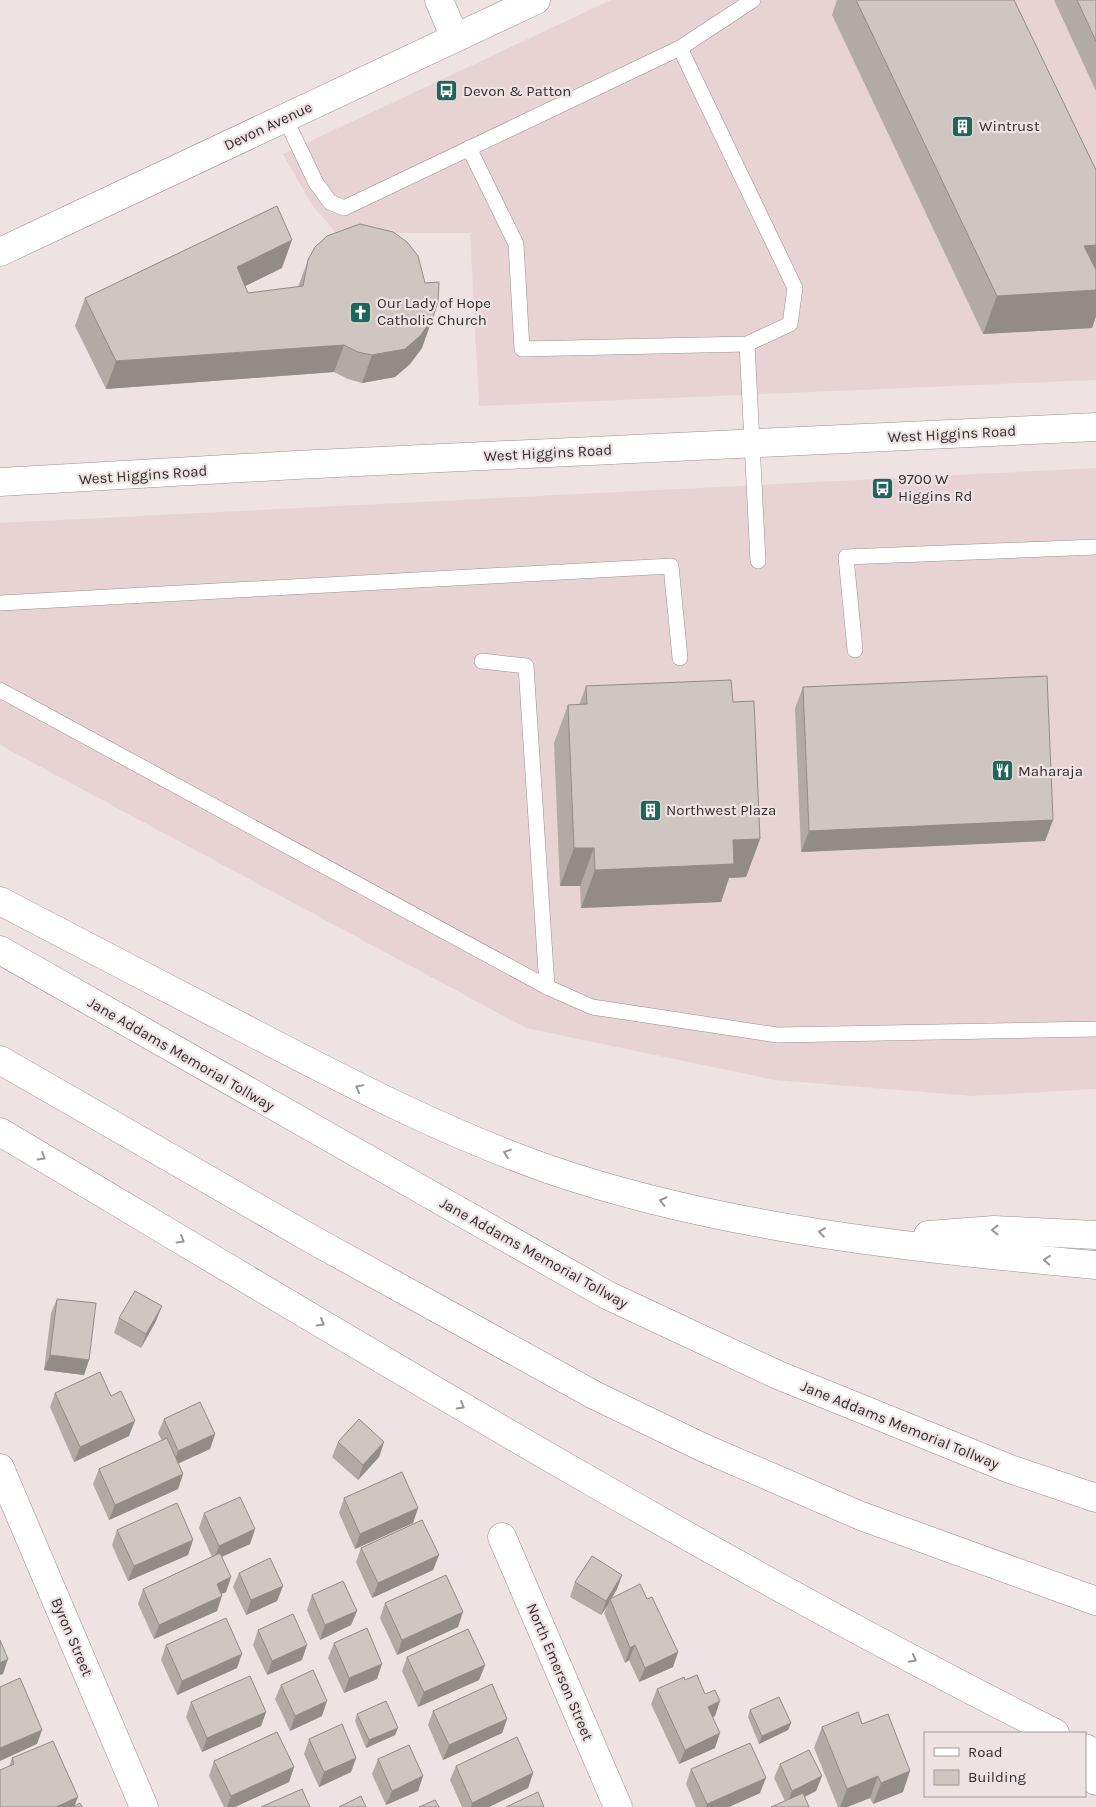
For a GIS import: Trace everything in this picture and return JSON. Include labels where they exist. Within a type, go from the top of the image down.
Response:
[{"type":"main road","points":[[439,0],[455,38]]},
{"type":"main road","name":"Devon Avenue","points":[[0,252],[536,0]]},
{"type":"main road","name":"West Higgins Road","points":[[0,482],[296,465],[1096,427]]},
{"type":"main road","points":[[0,901],[367,1093],[459,1135],[550,1169],[662,1201],[776,1225],[1018,1258],[1096,1265]]},
{"type":"main road","name":"Jane Addams Memorial Tollway","points":[[0,950],[607,1295],[778,1375],[1010,1469],[1096,1498]]},
{"type":"main road","points":[[0,1060],[315,1240],[594,1395],[704,1448],[861,1516],[1096,1601]]},
{"type":"main road","points":[[0,1132],[561,1466],[1054,1732]]},
{"type":"main road","points":[[870,1239],[994,1230],[1096,1235]]},
{"type":"main road","name":"Byron Street","points":[[0,1468],[144,1807]]},
{"type":"main road","name":"North Emerson Street","points":[[502,1537],[618,1807]]},
{"type":"main road","points":[[1014,1712],[1037,1732]]},
{"type":"lane","points":[[285,118],[316,183],[330,202],[344,208],[680,48],[753,0]]},
{"type":"lane","points":[[469,148],[516,244],[522,350],[747,344],[790,324],[795,288],[680,48]]},
{"type":"lane","points":[[747,344],[758,561]]},
{"type":"lane","points":[[855,650],[846,557],[1096,547]]},
{"type":"lane","points":[[0,603],[671,566],[680,658]]},
{"type":"lane","points":[[482,661],[526,666],[547,987]]},
{"type":"lane","points":[[0,690],[547,987],[592,1007],[777,1035],[1096,1030]]},
{"type":"shaded area","points":[[611,0],[1096,0],[1096,380],[479,406],[470,233],[336,233],[312,205],[283,154]]},
{"type":"shaded area","points":[[1096,468],[1096,1089],[972,1096],[775,1080],[526,1028],[0,745],[0,523]]},
{"type":"building","name":"Wintrust","points":[[856,0],[1014,0],[1096,170],[1096,245],[1084,246],[1096,270],[1096,290],[997,296]]},
{"type":"building","points":[[1077,0],[1096,0],[1096,41]]},
{"type":"building","name":"Our Lady of Hope Catholic Church","points":[[277,206],[292,240],[237,267],[248,293],[303,286],[308,260],[315,247],[327,236],[360,224],[393,232],[407,242],[418,256],[425,283],[439,282],[438,302],[432,320],[420,336],[405,349],[372,355],[358,352],[344,345],[116,361],[85,298]]},
{"type":"building","points":[[1047,676],[1053,820],[809,831],[803,687]]},
{"type":"building","name":"Northwest Plaza","points":[[731,680],[733,702],[754,701],[760,839],[733,840],[734,864],[595,870],[594,848],[574,848],[568,705],[587,704],[586,686]]},
{"type":"building","points":[[135,1291],[162,1306],[146,1334],[119,1318]]},
{"type":"building","points":[[57,1299],[96,1303],[89,1360],[50,1355]]},
{"type":"building","points":[[100,1372],[111,1396],[121,1391],[135,1421],[80,1447],[55,1393]]},
{"type":"building","points":[[200,1402],[215,1434],[178,1451],[164,1419]]},
{"type":"building","points":[[359,1419],[384,1442],[363,1465],[338,1442]]},
{"type":"building","points":[[167,1438],[183,1474],[115,1505],[99,1469]]},
{"type":"building","points":[[402,1472],[418,1508],[360,1534],[344,1498]]},
{"type":"building","points":[[240,1497],[255,1529],[219,1546],[204,1513]]},
{"type":"building","points":[[177,1503],[193,1540],[134,1566],[117,1530]]},
{"type":"building","points":[[422,1520],[439,1555],[378,1583],[361,1548]]},
{"type":"building","points":[[220,1553],[231,1577],[217,1584],[222,1596],[159,1625],[143,1589]]},
{"type":"building","points":[[592,1556],[622,1575],[606,1601],[575,1582]]},
{"type":"building","points":[[270,1558],[283,1586],[251,1600],[239,1573]]},
{"type":"building","points":[[446,1575],[463,1612],[402,1640],[385,1603]]},
{"type":"building","points":[[343,1581],[357,1611],[325,1625],[312,1595]]},
{"type":"building","points":[[640,1584],[647,1599],[652,1597],[678,1652],[645,1668],[635,1645],[630,1648],[610,1599]]},
{"type":"building","points":[[293,1614],[307,1645],[272,1661],[258,1630]]},
{"type":"building","points":[[226,1618],[242,1654],[182,1681],[166,1645]]},
{"type":"building","points":[[367,1628],[382,1664],[349,1678],[334,1643]]},
{"type":"building","points":[[468,1629],[485,1665],[424,1692],[407,1657]]},
{"type":"building","points":[[0,1640],[8,1659],[0,1663]]},
{"type":"building","points":[[313,1670],[327,1701],[295,1716],[281,1685]]},
{"type":"building","points":[[697,1675],[705,1694],[715,1690],[720,1701],[708,1707],[720,1733],[685,1750],[657,1689],[684,1677],[685,1680]]},
{"type":"building","points":[[250,1676],[266,1712],[207,1738],[191,1702]]},
{"type":"building","points":[[20,1678],[42,1730],[0,1748],[0,1687]]},
{"type":"building","points":[[492,1684],[507,1719],[449,1745],[433,1711]]},
{"type":"building","points":[[779,1697],[791,1723],[762,1736],[750,1710]]},
{"type":"building","points":[[386,1701],[398,1728],[369,1740],[357,1714]]},
{"type":"building","points":[[858,1712],[862,1724],[888,1714],[910,1771],[881,1783],[878,1776],[847,1789],[822,1727]]},
{"type":"building","points":[[342,1724],[356,1758],[324,1772],[309,1739]]},
{"type":"building","points":[[277,1732],[294,1767],[231,1796],[214,1761]]},
{"type":"building","points":[[517,1737],[533,1773],[472,1803],[456,1766]]},
{"type":"building","points":[[53,1741],[78,1797],[56,1807],[0,1807],[0,1770],[14,1764],[12,1758]]},
{"type":"building","points":[[750,1743],[766,1778],[707,1804],[691,1769]]},
{"type":"building","points":[[409,1745],[423,1776],[392,1791],[378,1759]]},
{"type":"building","points":[[809,1750],[822,1776],[792,1791],[780,1764]]},
{"type":"building","points":[[302,1789],[310,1807],[261,1807]]},
{"type":"building","points":[[538,1792],[544,1807],[506,1807]]},
{"type":"building","points":[[803,1793],[809,1807],[771,1807]]},
{"type":"building","points":[[361,1796],[366,1807],[339,1807]]},
{"type":"building","points":[[435,1800],[439,1807],[419,1807]]},
{"type":"building","points":[[80,1803],[82,1807],[72,1807]]},
{"type":"place","name":"Devon & Patton","points":[[447,91]]},
{"type":"place","name":"Wintrust","points":[[963,126]]},
{"type":"place","name":"Our Lady of Hope Catholic Church","points":[[361,312]]},
{"type":"place","name":"9700 W Higgins Rd","points":[[882,488]]},
{"type":"place","name":"Maharaja","points":[[1002,771]]},
{"type":"place","name":"Northwest Plaza","points":[[650,810]]}]
